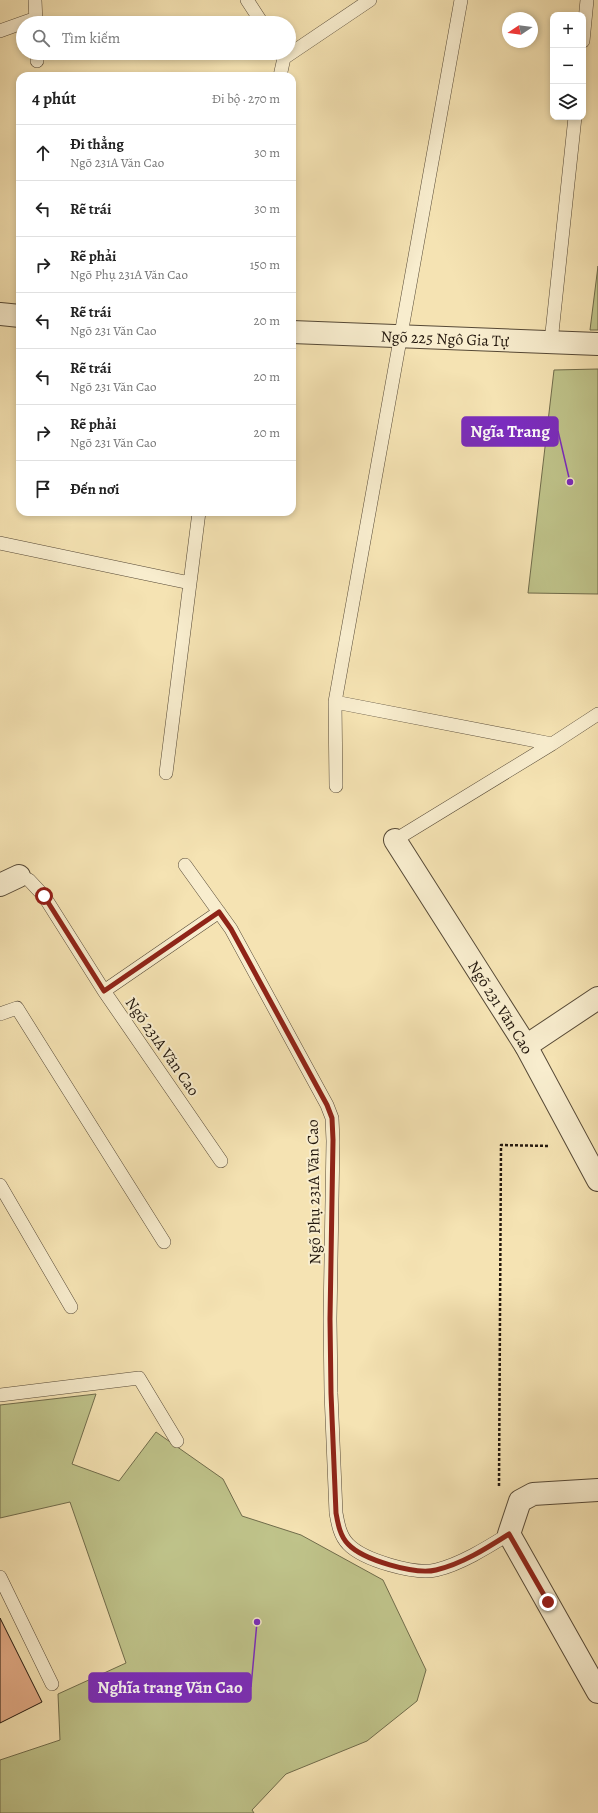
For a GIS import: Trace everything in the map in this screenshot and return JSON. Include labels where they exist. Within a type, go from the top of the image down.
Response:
[{"type":"street","points":[[0,314],[16,316]]},
{"type":"street","name":"Ngõ 225 Ngô Gia Tự","points":[[296,332],[598,344]]},
{"type":"street","name":"Ngõ 231 Văn Cao","points":[[395,840],[526,1046],[598,1180]]},
{"type":"street","points":[[0,885],[19,876]]},
{"type":"street","points":[[526,1046],[598,998]]},
{"type":"street","points":[[598,1490],[533,1494],[524,1497],[520,1501],[509,1534],[598,1692]]},
{"type":"lane","points":[[35,0],[36,16]]},
{"type":"lane","points":[[247,0],[257,16]]},
{"type":"lane","points":[[296,47],[370,0]]},
{"type":"lane","points":[[336,786],[335,702],[461,0]]},
{"type":"lane","points":[[586,12],[587,0]]},
{"type":"lane","points":[[0,31],[16,26]]},
{"type":"lane","points":[[280,72],[282,60]]},
{"type":"lane","points":[[551,342],[575,120]]},
{"type":"lane","points":[[166,773],[198,516]]},
{"type":"lane","points":[[0,543],[190,583]]},
{"type":"lane","points":[[335,702],[552,744]]},
{"type":"lane","points":[[395,840],[552,744],[598,714]]},
{"type":"lane","name":"Ngõ Phụ 231A Văn Cao","points":[[185,865],[231,929],[327,1105],[332,1118],[331,1393],[336,1513],[341,1532],[348,1544],[359,1553],[406,1570],[425,1572],[437,1570],[467,1557],[486,1548],[509,1534]]},
{"type":"lane","name":"Ngõ 231A Văn Cao","points":[[19,876],[29,880],[44,896],[104,991],[221,1161]]},
{"type":"lane","points":[[104,991],[219,912]]},
{"type":"lane","points":[[0,1014],[17,1008],[164,1242]]},
{"type":"lane","points":[[0,1185],[71,1307]]},
{"type":"lane","points":[[0,1395],[139,1378],[177,1441]]},
{"type":"lane","points":[[0,1577],[52,1684]]},
{"type":"path","points":[[498,1489],[501,1145],[581,1147]]},
{"type":"green space","points":[[598,266],[598,330],[590,330]]},
{"type":"green space","points":[[598,369],[598,594],[528,593],[554,370]]},
{"type":"green space","points":[[96,1394],[72,1464],[119,1481],[156,1432],[223,1479],[242,1516],[301,1535],[383,1580],[426,1670],[417,1701],[367,1741],[286,1774],[252,1810],[254,1813],[0,1813],[0,1760],[60,1740],[58,1694],[126,1663],[70,1502],[0,1518],[0,1405]]},
{"type":"building","points":[[0,1618],[42,1702],[0,1723]]},
{"type":"place","name":"Ngĩa Trang","points":[[570,482]]},
{"type":"place","name":"Nghĩa trang Văn Cao","points":[[257,1622]]},
{"type":"route","points":[[44,896],[104,991],[219,912],[231,929],[327,1105],[332,1118],[333,1140],[330,1319],[331,1393],[336,1513],[338,1525],[344,1539],[359,1553],[406,1570],[425,1572],[437,1570],[454,1563],[486,1548],[509,1534],[548,1602]]}]
